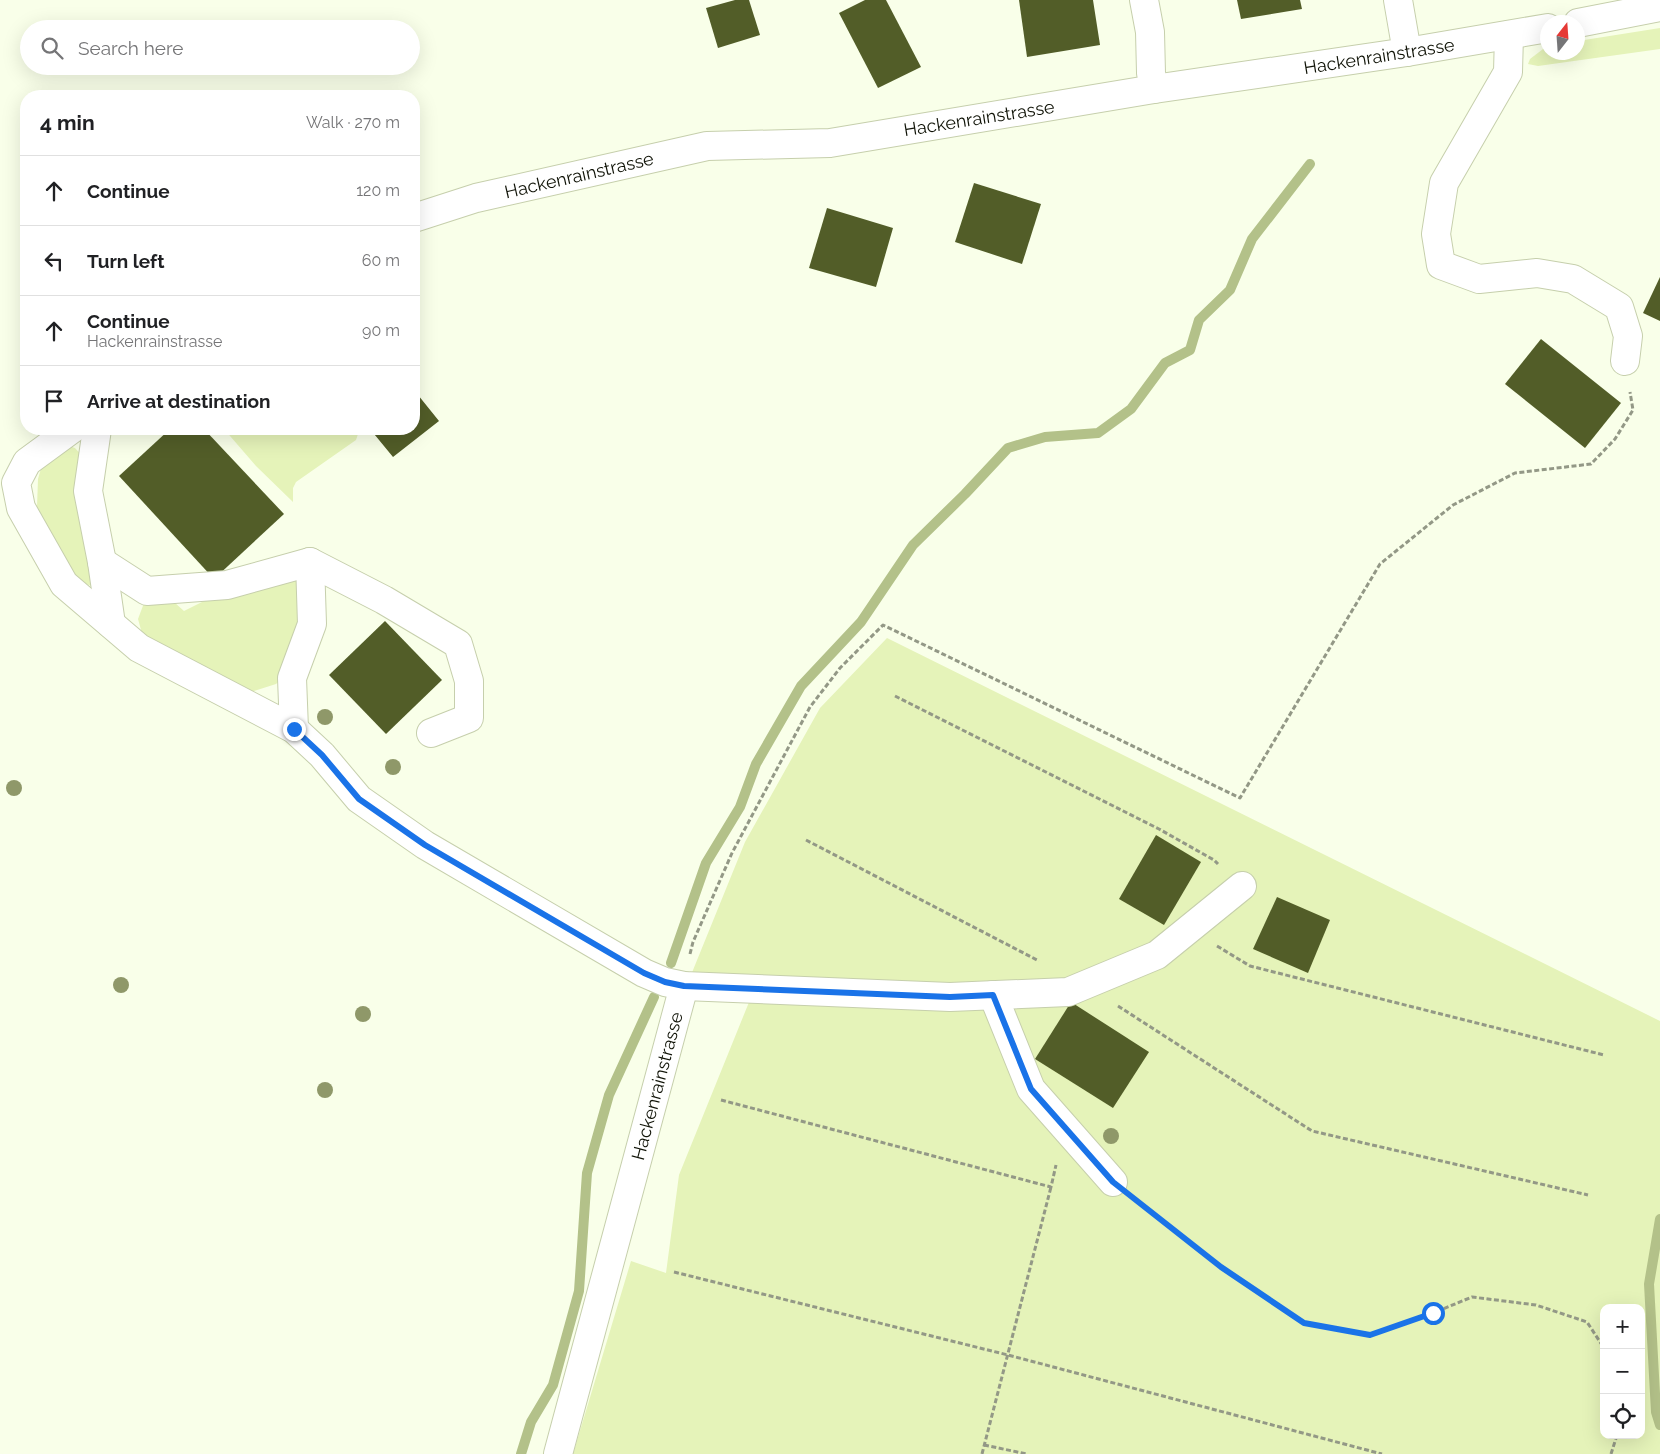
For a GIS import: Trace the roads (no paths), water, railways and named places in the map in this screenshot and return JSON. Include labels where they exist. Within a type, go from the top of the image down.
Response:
[{"type":"street","points":[[1144,0],[1150,32],[1151,73],[1154,88]]},
{"type":"street","points":[[1398,0],[1407,52]]},
{"type":"street","points":[[1585,22],[1660,7]]},
{"type":"street","name":"Hackenrainstrasse","points":[[420,216],[476,198],[707,146],[830,143],[1154,88],[1407,52],[1540,29]]},
{"type":"street","points":[[1509,35],[1508,72],[1444,183],[1436,234],[1441,265],[1479,279],[1538,273],[1573,279],[1619,307],[1628,336],[1625,361]]},
{"type":"street","points":[[64,435],[27,462],[8,486],[64,584],[139,648],[294,729],[322,755],[359,799],[425,845],[644,973],[665,982],[684,986],[950,997],[1068,992],[1157,955],[1242,886]]},
{"type":"street","points":[[96,435],[88,491],[102,562],[111,624]]},
{"type":"street","points":[[102,562],[147,591],[226,585],[310,562],[384,600],[458,644],[469,681],[470,718],[430,733]]},
{"type":"street","points":[[294,729],[292,678],[312,624],[310,562]]},
{"type":"street","name":"Hackenrainstrasse","points":[[558,1454],[684,986]]},
{"type":"street","points":[[993,995],[1031,1089],[1113,1182]]},
{"type":"waterway","points":[[671,963],[706,863],[740,807],[756,764],[801,686],[861,622],[913,545],[1008,448],[1045,437],[1098,433],[1131,409],[1165,363],[1190,350],[1199,320],[1230,290],[1252,239],[1310,164]]},
{"type":"waterway","points":[[521,1454],[531,1422],[553,1385],[579,1291],[587,1173],[609,1095],[654,997]]},
{"type":"waterway","points":[[1660,1219],[1649,1284],[1656,1412],[1660,1425]]}]
